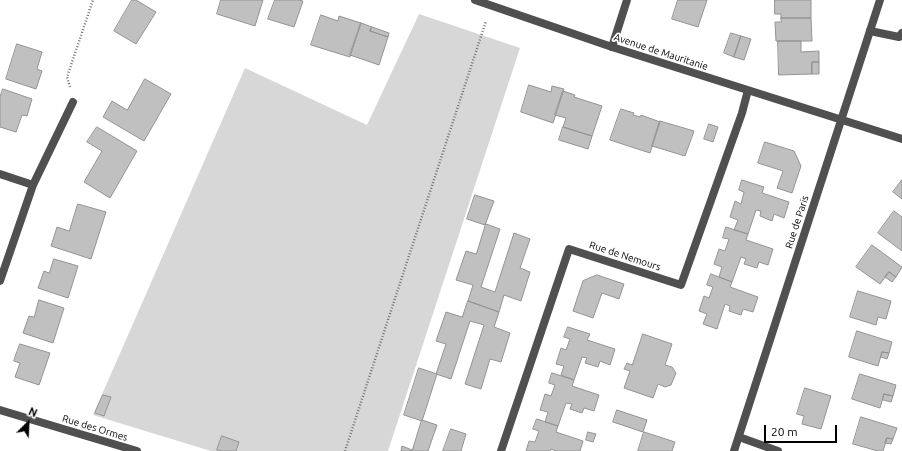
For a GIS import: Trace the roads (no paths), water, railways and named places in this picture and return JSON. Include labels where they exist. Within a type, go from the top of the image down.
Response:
[{"type":"street","name":"Avenue de Mauritanie","points":[[475,0],[612,47],[902,139]]},
{"type":"street","points":[[612,47],[627,0]]},
{"type":"street","name":"Rue de Paris","points":[[734,451],[880,0]]},
{"type":"street","points":[[870,31],[899,37],[902,33]]},
{"type":"street","name":"Rue de Nemours","points":[[502,451],[569,249],[681,285],[742,113],[748,90]]},
{"type":"street","points":[[0,281],[33,185],[73,102]]},
{"type":"street","points":[[0,174],[33,185]]},
{"type":"street","name":"Rue des Ormes","points":[[0,410],[137,451]]},
{"type":"street","points":[[739,437],[778,451]]}]
